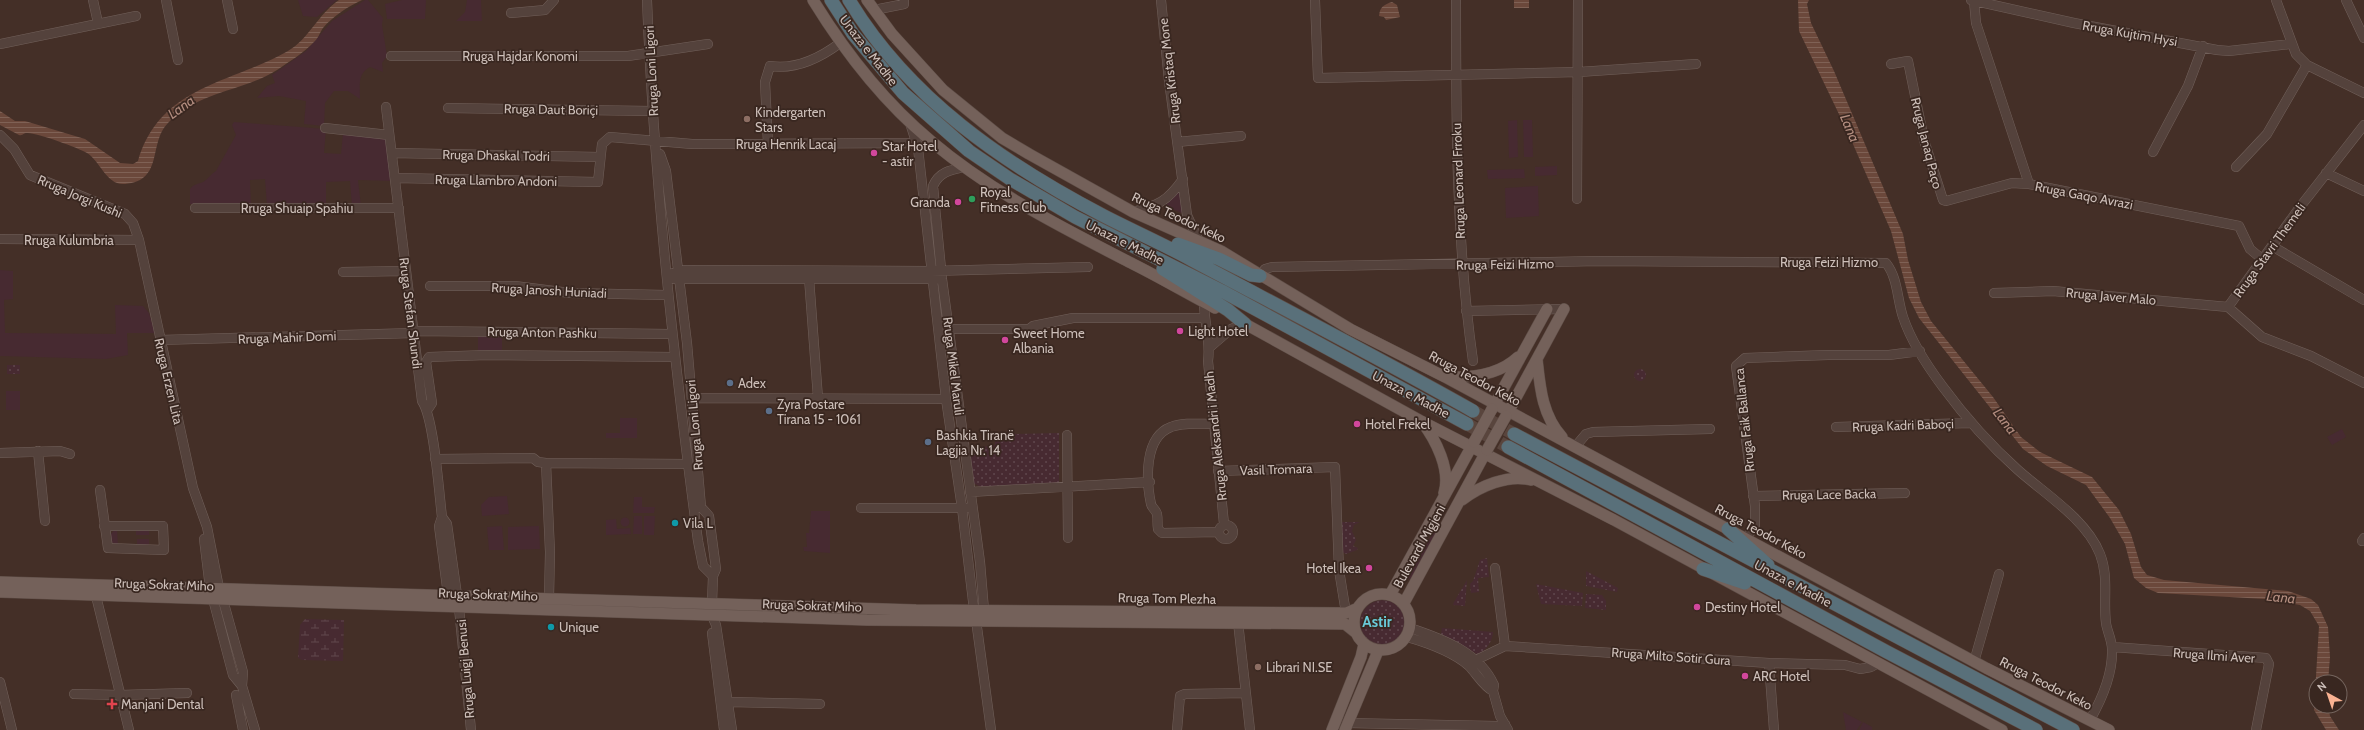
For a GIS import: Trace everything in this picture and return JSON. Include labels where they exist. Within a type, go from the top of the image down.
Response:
[{"type":"highway","name":"Unaza e Madhe","points":[[831,0],[853,34],[889,79],[950,136],[1033,194],[1188,258],[1473,411]]},
{"type":"highway","name":"Unaza e Madhe","points":[[849,0],[864,25],[899,68],[960,125],[1019,167],[1100,221],[1222,291],[1466,424]]},
{"type":"highway","points":[[1245,324],[1228,310],[1190,286],[1106,237],[1100,221],[1117,216],[1182,246],[1219,260],[1252,275],[1260,276]]},
{"type":"highway","name":"Unaza e Madhe","points":[[1514,434],[2073,730]]},
{"type":"highway","name":"Unaza e Madhe","points":[[1508,447],[1772,590],[2036,730]]},
{"type":"highway","points":[[1728,530],[1780,576]]},
{"type":"highway","points":[[1703,569],[1772,590]]},
{"type":"main road","points":[[813,0],[840,43],[910,123],[965,167],[1000,191],[1067,230],[1245,324],[1421,421],[1473,444],[2002,730]]},
{"type":"main road","name":"Rruga Teodor Keko","points":[[867,0],[923,69],[969,113],[1002,138],[1029,154],[1133,212],[1198,239],[1350,329],[1445,377],[1507,414],[1571,445],[1974,662],[2108,730]]},
{"type":"main road","name":"Bulevardi Migjeni","points":[[1390,595],[1547,309]]},
{"type":"main road","name":"Bulevardi Migjeni","points":[[1404,603],[1564,309]]},
{"type":"main road","points":[[1445,377],[1471,377],[1497,371],[1509,366],[1523,353]]},
{"type":"main road","points":[[1537,359],[1542,394],[1548,416],[1552,426],[1571,445]]},
{"type":"main road","points":[[1421,421],[1435,441],[1441,460],[1445,491],[1442,500]]},
{"type":"main road","points":[[1460,501],[1480,488],[1498,482],[1526,479],[1541,482]]},
{"type":"main road","name":"Rruga Sokrat Miho","points":[[0,582],[712,603],[916,610],[980,615]]},
{"type":"main road","points":[[214,588],[218,600]]},
{"type":"main road","name":"Rruga Sokrat Miho","points":[[0,592],[712,616],[980,615]]},
{"type":"main road","points":[[452,595],[459,608]]},
{"type":"main road","name":"Bulevardi Migjeni","points":[[1358,608],[1371,596],[1390,595],[1404,603],[1409,611],[1409,633]]},
{"type":"main road","points":[[712,603],[712,616]]},
{"type":"main road","points":[[1358,608],[1354,621],[1355,632],[1364,644],[1378,651],[1393,649],[1409,633]]},
{"type":"main road","name":"Rruga Tom Plezha","points":[[1238,618],[1346,613],[1358,608]]},
{"type":"main road","name":"Rruga Tom Plezha","points":[[980,615],[1238,618],[1345,624],[1355,632]]},
{"type":"main road","points":[[1332,730],[1361,657],[1364,644]]},
{"type":"main road","points":[[1346,727],[1378,651]]},
{"type":"street","points":[[93,0],[98,23]]},
{"type":"street","points":[[166,0],[178,60]]},
{"type":"street","points":[[227,0],[233,29]]},
{"type":"street","points":[[511,13],[545,10],[554,0]]},
{"type":"street","name":"Rruga Loni Ligori","points":[[647,0],[655,141],[671,334],[688,464],[704,566],[713,576]]},
{"type":"street","points":[[874,10],[904,4],[904,0]]},
{"type":"street","name":"Rruga Kristaq Mone","points":[[1161,0],[1187,215],[1198,239]]},
{"type":"street","points":[[1315,0],[1318,78],[1579,72],[1696,64]]},
{"type":"street","name":"Rruga Leonard Frroku","points":[[1456,0],[1457,163],[1461,264],[1466,311],[1474,361]]},
{"type":"street","points":[[1577,199],[1579,72],[1578,0]]},
{"type":"street","name":"Rruga Kujtim Hysi","points":[[1972,0],[2000,3],[2074,23],[2229,51],[2291,44]]},
{"type":"street","name":"Rruga Gaqo Avrazi","points":[[1972,0],[1976,23],[2029,184],[2239,226],[2250,249],[2262,259]]},
{"type":"street","points":[[2276,0],[2291,44],[2296,54],[2307,65],[2364,93]]},
{"type":"street","points":[[2346,0],[2364,38]]},
{"type":"street","points":[[0,44],[136,16]]},
{"type":"street","points":[[768,144],[765,82],[770,66],[783,68],[799,64],[823,55],[840,43]]},
{"type":"street","name":"Rruga Hajdar Konomi","points":[[391,56],[649,54],[708,44]]},
{"type":"street","points":[[2153,152],[2188,86],[2203,46]]},
{"type":"street","name":"Rruga Janaq Paço","points":[[1891,64],[1908,61],[1924,140],[1943,200],[1946,202],[2012,183],[2029,184]]},
{"type":"street","points":[[2236,167],[2267,134],[2307,65]]},
{"type":"street","name":"Rruga Stefan Shundi","points":[[386,107],[422,401],[428,409],[442,517],[447,524],[452,595]]},
{"type":"street","name":"Rruga Daut Boriçi","points":[[448,108],[653,111]]},
{"type":"street","name":"Rruga Mikel Maruli","points":[[910,123],[917,143],[946,399],[980,615]]},
{"type":"street","name":"Rruga Stavri Themeli","points":[[2364,125],[2326,173],[2228,307],[2262,337],[2311,356],[2364,383]]},
{"type":"street","points":[[324,128],[389,135]]},
{"type":"street","name":"Rruga Jorgi Kushi","points":[[0,135],[14,149],[30,175],[125,214],[133,224],[139,240]]},
{"type":"street","name":"Rruga Kristaq Mone","points":[[1177,142],[1241,136]]},
{"type":"street","name":"Rruga Henrik Lacaj","points":[[598,182],[602,144],[610,138],[692,144],[917,143]]},
{"type":"street","name":"Rruga Loni Ligori","points":[[655,141],[666,171],[680,280],[701,507],[709,516],[716,569],[713,576],[712,603]]},
{"type":"street","name":"Rruga Dhaskal Todri","points":[[392,153],[600,157]]},
{"type":"street","name":"Rruga Mikel Maruli","points":[[965,167],[942,173],[933,186],[942,275],[972,508],[980,615]]},
{"type":"street","points":[[2326,173],[2364,191]]},
{"type":"street","name":"Rruga Llambro Andoni","points":[[395,178],[598,182]]},
{"type":"street","points":[[1133,212],[1161,203],[1170,197],[1183,179]]},
{"type":"street","name":"Rruga Shuaip Spahiu","points":[[195,208],[399,208]]},
{"type":"street","name":"Rruga Kulumbria","points":[[0,239],[139,240]]},
{"type":"street","name":"Rruga Erzen Lita","points":[[139,240],[193,488],[203,520],[214,588]]},
{"type":"street","points":[[2272,246],[2364,300]]},
{"type":"street","name":"Rruga Feizi Hizmo","points":[[1260,276],[1265,269],[1272,267],[1599,261],[1886,262],[1890,268],[1903,318],[1920,351],[1970,423],[2018,470],[2067,511],[2100,553],[2106,577],[2106,623],[2112,647],[2111,671],[2090,720]]},
{"type":"street","points":[[667,278],[678,270],[807,274],[942,275],[1088,267]]},
{"type":"street","points":[[343,272],[406,271]]},
{"type":"street","points":[[667,278],[680,280],[807,274]]},
{"type":"street","points":[[807,274],[818,398]]},
{"type":"street","name":"Rruga Janosh Huniadi","points":[[430,286],[515,286],[570,292],[667,295]]},
{"type":"street","name":"Rruga Javer Malo","points":[[1994,293],[2053,291],[2228,307]]},
{"type":"street","name":"Rruga Aleksandri i Madh","points":[[1204,302],[1204,318],[1210,347],[1208,361],[1224,524]]},
{"type":"street","points":[[1466,311],[1564,309]]},
{"type":"street","points":[[950,329],[1029,329],[1033,326],[1073,318],[1204,318]]},
{"type":"street","points":[[1210,347],[1230,329],[1245,324]]},
{"type":"street","name":"Rruga Mahir Domi","points":[[160,340],[414,332]]},
{"type":"street","name":"Rruga Anton Pashku","points":[[414,332],[671,334]]},
{"type":"street","name":"Rruga Faik Ballanca","points":[[1746,539],[1754,525],[1753,496],[1736,366],[1739,362],[1744,358],[1828,355],[1889,356],[1920,351]]},
{"type":"street","points":[[428,409],[432,403],[426,362],[429,357],[494,355],[674,357]]},
{"type":"street","name":"Rruga Mikel Maruli","points":[[692,398],[946,399]]},
{"type":"street","name":"Rruga Kadri Baboçi","points":[[1836,427],[1970,423]]},
{"type":"street","points":[[1214,424],[1175,425],[1158,436],[1149,451],[1150,482],[1151,505],[1157,513],[1158,529],[1162,533],[1218,532]]},
{"type":"street","points":[[1571,445],[1586,434],[1593,432],[1710,429]]},
{"type":"street","points":[[1067,435],[1068,538]]},
{"type":"street","points":[[0,454],[60,451],[70,454]]},
{"type":"street","points":[[38,452],[45,521]]},
{"type":"street","points":[[435,459],[533,458],[538,462],[546,463],[688,464]]},
{"type":"street","points":[[546,463],[550,552],[549,598]]},
{"type":"street","name":"Vasil Tromara","points":[[1218,471],[1335,467],[1339,570],[1346,613]]},
{"type":"street","points":[[970,492],[1150,482]]},
{"type":"street","points":[[100,490],[104,526],[108,548],[164,550],[163,526],[104,526]]},
{"type":"street","name":"Rruga Lace Backa","points":[[1753,496],[1906,493]]},
{"type":"street","points":[[861,508],[972,508]]},
{"type":"street","points":[[1224,524],[1231,526],[1232,535],[1224,539],[1218,532],[1220,527],[1224,524]]},
{"type":"street","points":[[1495,568],[1505,646]]},
{"type":"street","points":[[1974,662],[1999,574]]},
{"type":"street","points":[[96,596],[129,730]]},
{"type":"street","points":[[218,600],[233,675],[242,686],[255,730]]},
{"type":"street","name":"Rruga Luigj Benusi","points":[[459,608],[471,730]]},
{"type":"street","points":[[980,615],[991,730]]},
{"type":"street","points":[[712,616],[716,625],[729,702],[732,730]]},
{"type":"street","points":[[712,616],[711,625],[724,730]]},
{"type":"street","points":[[1238,618],[1250,730]]},
{"type":"street","points":[[1346,727],[1506,727],[1493,691],[1494,685],[1491,678],[1473,664],[1409,633]]},
{"type":"street","name":"Rruga Milto Sotir Gura","points":[[1473,664],[1505,646],[1769,663],[1845,665],[1860,669],[1871,667],[1878,663]]},
{"type":"street","name":"Rruga Ilmi Aver","points":[[2112,647],[2266,658],[2269,664],[2256,730]]},
{"type":"street","points":[[1769,663],[1774,730]]},
{"type":"street","points":[[0,682],[12,730]]},
{"type":"street","points":[[74,694],[120,696],[187,693]]},
{"type":"street","points":[[1177,730],[1180,696],[1185,694],[1246,693]]},
{"type":"street","points":[[236,695],[243,730]]},
{"type":"street","points":[[729,702],[820,704]]},
{"type":"green space","points":[[298,0],[337,0],[317,17],[303,16]]},
{"type":"green space","points":[[365,0],[368,0],[383,18],[382,25],[387,56],[382,63],[383,72],[370,67],[363,73],[360,81],[360,99],[348,91],[334,91],[325,103],[324,126],[304,124],[306,101],[279,96],[257,98],[267,86],[275,83],[272,75],[306,51],[332,21]]},
{"type":"green space","points":[[402,0],[426,0],[425,19],[387,19],[385,4]]},
{"type":"green space","points":[[467,0],[481,0],[482,21],[456,21],[465,12]]},
{"type":"green space","points":[[1517,120],[1518,157],[1509,158],[1508,121]]},
{"type":"green space","points":[[1523,120],[1532,120],[1533,157],[1524,157]]},
{"type":"green space","points":[[234,122],[326,129],[324,153],[341,154],[343,133],[386,137],[394,181],[358,180],[361,206],[352,206],[350,181],[326,182],[326,206],[267,206],[265,179],[250,180],[251,206],[190,204],[190,189],[205,181],[216,171],[236,135],[232,125]]},
{"type":"green space","points":[[1557,166],[1557,175],[1535,176],[1535,167]]},
{"type":"green space","points":[[1524,169],[1525,178],[1488,179],[1487,170]]},
{"type":"green space","points":[[1538,186],[1539,216],[1506,218],[1505,188]]},
{"type":"green space","points":[[1182,188],[1184,214],[1165,206]]},
{"type":"green space","points":[[0,270],[13,271],[13,299],[4,300],[5,333],[116,334],[115,305],[143,306],[149,313],[155,333],[127,333],[128,355],[106,359],[0,356]]},
{"type":"green space","points":[[478,335],[502,335],[502,352],[478,352]]},
{"type":"green space","points":[[7,365],[20,365],[20,374],[7,374]]},
{"type":"green space","points":[[1640,369],[1644,371],[1646,375],[1644,379],[1640,381],[1636,379],[1634,375],[1636,371]]},
{"type":"green space","points":[[6,391],[20,391],[20,410],[6,410]]},
{"type":"green space","points":[[620,418],[637,418],[637,438],[606,438],[606,433],[620,433]]},
{"type":"green space","points":[[1010,429],[1016,434],[1059,433],[1059,484],[981,487],[973,483],[969,449],[995,445],[995,438],[998,437],[998,434],[1011,432]]},
{"type":"green space","points":[[2342,429],[2346,437],[2332,445],[2327,437]]},
{"type":"green space","points":[[507,496],[509,514],[482,516],[481,505],[489,497]]},
{"type":"green space","points":[[634,497],[642,497],[642,507],[655,507],[654,513],[633,513]]},
{"type":"green space","points":[[811,511],[830,511],[830,553],[804,551],[803,547],[807,547],[806,533],[809,533]]},
{"type":"green space","points":[[634,516],[642,516],[642,534],[633,534]]},
{"type":"green space","points":[[644,516],[655,516],[654,535],[644,535]]},
{"type":"green space","points":[[625,517],[630,522],[625,527],[620,522]]},
{"type":"green space","points":[[616,519],[617,529],[630,528],[631,534],[606,535],[606,520]]},
{"type":"green space","points":[[1340,522],[1360,522],[1354,525],[1352,531],[1356,540],[1353,546],[1358,548],[1357,550],[1346,554],[1342,552]]},
{"type":"green space","points":[[502,526],[504,550],[489,550],[487,527]]},
{"type":"green space","points":[[539,526],[540,549],[508,550],[508,527]]},
{"type":"green space","points":[[1436,527],[1439,529],[1412,580],[1408,578]]},
{"type":"green space","points":[[115,529],[117,529],[118,546],[111,542],[110,535]]},
{"type":"green space","points":[[136,529],[149,529],[149,535],[136,535]]},
{"type":"green space","points":[[137,539],[149,539],[149,545],[137,545]]},
{"type":"green space","points":[[1487,558],[1489,577],[1478,578],[1479,592],[1471,593],[1470,584],[1473,581],[1480,560]]},
{"type":"green space","points":[[1586,571],[1618,588],[1617,592],[1586,586]]},
{"type":"green space","points":[[1467,580],[1465,606],[1453,605],[1454,602]]},
{"type":"green space","points":[[1536,584],[1583,593],[1582,606],[1541,604]]},
{"type":"green space","points":[[1586,594],[1602,595],[1606,601],[1606,610],[1585,608]]},
{"type":"green space","points":[[1379,600],[1387,600],[1396,604],[1402,610],[1406,623],[1402,636],[1396,642],[1387,646],[1379,646],[1370,642],[1364,636],[1360,627],[1360,619],[1364,610],[1370,604]]},
{"type":"green space","points":[[305,619],[344,620],[343,661],[302,660],[298,658],[300,625]]},
{"type":"green space","points":[[1442,628],[1493,632],[1493,635],[1486,648],[1477,654],[1441,634]]},
{"type":"green space","points":[[1843,712],[1862,722],[1857,730],[1846,730]]},
{"type":"green space","points":[[1863,722],[1872,727],[1872,730],[1859,730]]},
{"type":"water","name":"Lana","points":[[339,0],[362,0],[331,19],[323,28],[318,38],[311,45],[297,57],[277,70],[249,83],[206,98],[180,112],[162,131],[150,169],[145,176],[137,181],[119,184],[108,177],[87,153],[32,133],[19,135],[0,125],[0,111],[15,121],[25,121],[85,139],[120,163],[133,164],[138,161],[148,136],[163,117],[180,102],[200,90],[288,51],[302,40],[325,12]]},
{"type":"water","points":[[1514,0],[1529,0],[1529,8],[1514,8]]},
{"type":"water","name":"Lana","points":[[1798,0],[1809,0],[1807,4],[1811,23],[1834,71],[1903,234],[1908,260],[1921,302],[1931,321],[1993,397],[2021,437],[2040,452],[2092,477],[2119,510],[2131,534],[2141,567],[2147,575],[2164,580],[2288,591],[2311,599],[2318,605],[2328,627],[2330,657],[2329,674],[2316,674],[2319,626],[2310,611],[2300,605],[2265,599],[2158,593],[2146,588],[2134,578],[2125,544],[2110,518],[2086,485],[2047,466],[2023,449],[1919,318],[1909,298],[1891,231],[1849,135],[1799,31]]},
{"type":"water","points":[[1392,2],[1397,5],[1400,17],[1386,20],[1384,17],[1379,16],[1382,7]]},
{"type":"water","points":[[2316,714],[2330,714],[2339,730],[2326,730]]},
{"type":"tunnel","points":[[1473,411],[1514,434]]},
{"type":"tunnel","points":[[1467,424],[1508,447]]},
{"type":"place","name":"Kindergarten Stars","points":[[747,119]]},
{"type":"place","name":"Star Hotel - astir","points":[[874,153]]},
{"type":"place","name":"Royal Fitness Club","points":[[972,199]]},
{"type":"place","name":"Granda","points":[[958,202]]},
{"type":"place","name":"Light Hotel","points":[[1180,331]]},
{"type":"place","name":"Sweet Home Albania","points":[[1005,340]]},
{"type":"place","name":"Adex","points":[[730,383]]},
{"type":"place","name":"Zyra Postare Tirana 15 - 1061","points":[[769,411]]},
{"type":"place","name":"Hotel Frekel","points":[[1357,424]]},
{"type":"place","name":"Bashkia Tiranë Lagjia Nr. 14","points":[[928,442]]},
{"type":"place","name":"Vila L","points":[[675,523]]},
{"type":"place","name":"Hotel Ikea","points":[[1369,568]]},
{"type":"place","name":"Destiny Hotel","points":[[1697,607]]},
{"type":"place","name":"Unique","points":[[551,627]]},
{"type":"place","name":"Librari NI.SE","points":[[1258,667]]},
{"type":"place","name":"ARC Hotel","points":[[1745,676]]},
{"type":"place","name":"Manjani Dental","points":[[112,704]]},
{"type":"district","name":"Astir","points":[[1377,622]]}]
